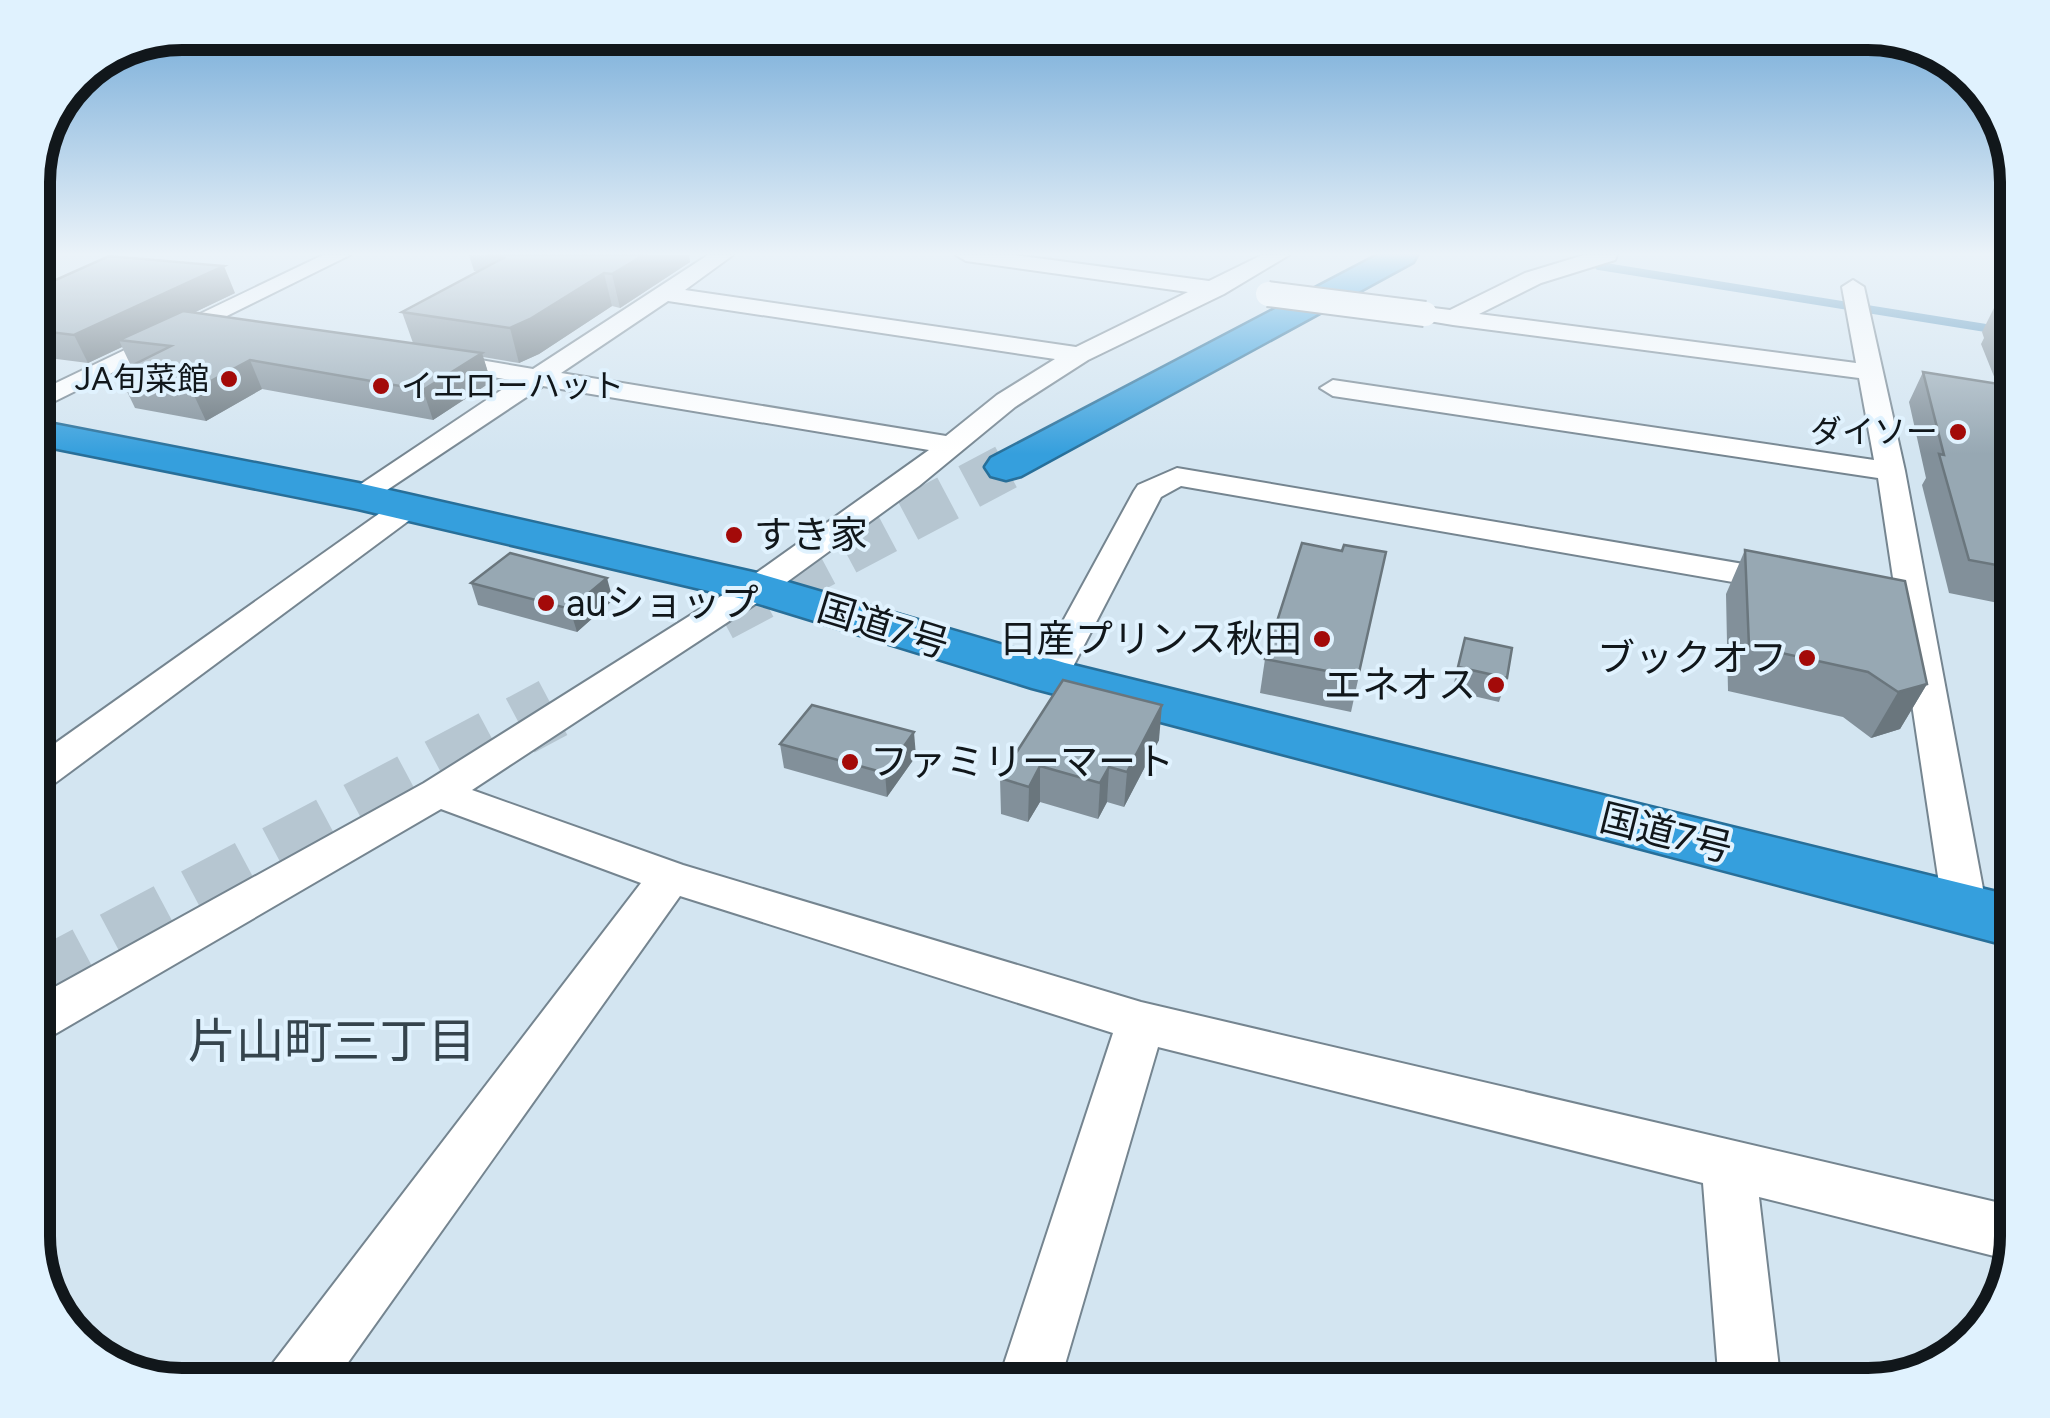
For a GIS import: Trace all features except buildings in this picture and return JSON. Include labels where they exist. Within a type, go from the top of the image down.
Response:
[{"type":"highway","points":[[1006,467],[1280,321]]},
{"type":"highway","points":[[1140,397],[1302,321]]},
{"type":"highway","name":"国道7号","points":[[50,435],[358,496],[756,588],[1051,676],[1991,916]]},
{"type":"street","points":[[50,396],[204,321]]},
{"type":"street","points":[[358,496],[623,321]]},
{"type":"street","points":[[849,321],[1079,355]]},
{"type":"street","points":[[50,1013],[438,793],[756,588],[860,516],[1006,401],[1079,355],[1146,321]]},
{"type":"street","points":[[1478,321],[1870,372]]},
{"type":"street","points":[[1859,321],[1891,471],[1911,603],[1991,916]]},
{"type":"street","points":[[200,323],[237,329]]},
{"type":"street","points":[[406,356],[952,445]]},
{"type":"street","points":[[1334,388],[1891,471]]},
{"type":"street","points":[[1051,676],[1148,491],[1176,478],[1814,586]]},
{"type":"street","points":[[50,767],[408,507]]},
{"type":"street","points":[[1872,596],[1911,603]]},
{"type":"street","points":[[438,793],[670,877],[1141,1022],[2000,1230]]},
{"type":"street","points":[[308,1368],[670,877]]},
{"type":"street","points":[[1034,1368],[1141,1022]]},
{"type":"street","points":[[1728,1164],[1748,1368]]},
{"type":"waterway","points":[[1943,321],[2000,330]]},
{"type":"tunnel","points":[[722,618],[1006,467]]},
{"type":"tunnel","points":[[50,976],[553,708]]},
{"type":"place","name":"JA旬菜館","points":[[229,379]]},
{"type":"place","name":"イエローハット","points":[[381,386]]},
{"type":"place","name":"ダイソー","points":[[1958,432]]},
{"type":"place","name":"すき家","points":[[734,535]]},
{"type":"place","name":"auショップ","points":[[546,603]]},
{"type":"place","name":"日産プリンス秋田","points":[[1322,639]]},
{"type":"place","name":"ブックオフ","points":[[1807,658]]},
{"type":"place","name":"エネオス","points":[[1496,685]]},
{"type":"place","name":"ファミリーマート","points":[[850,762]]},
{"type":"district","name":"片山町三丁目","points":[[332,1041]]}]
